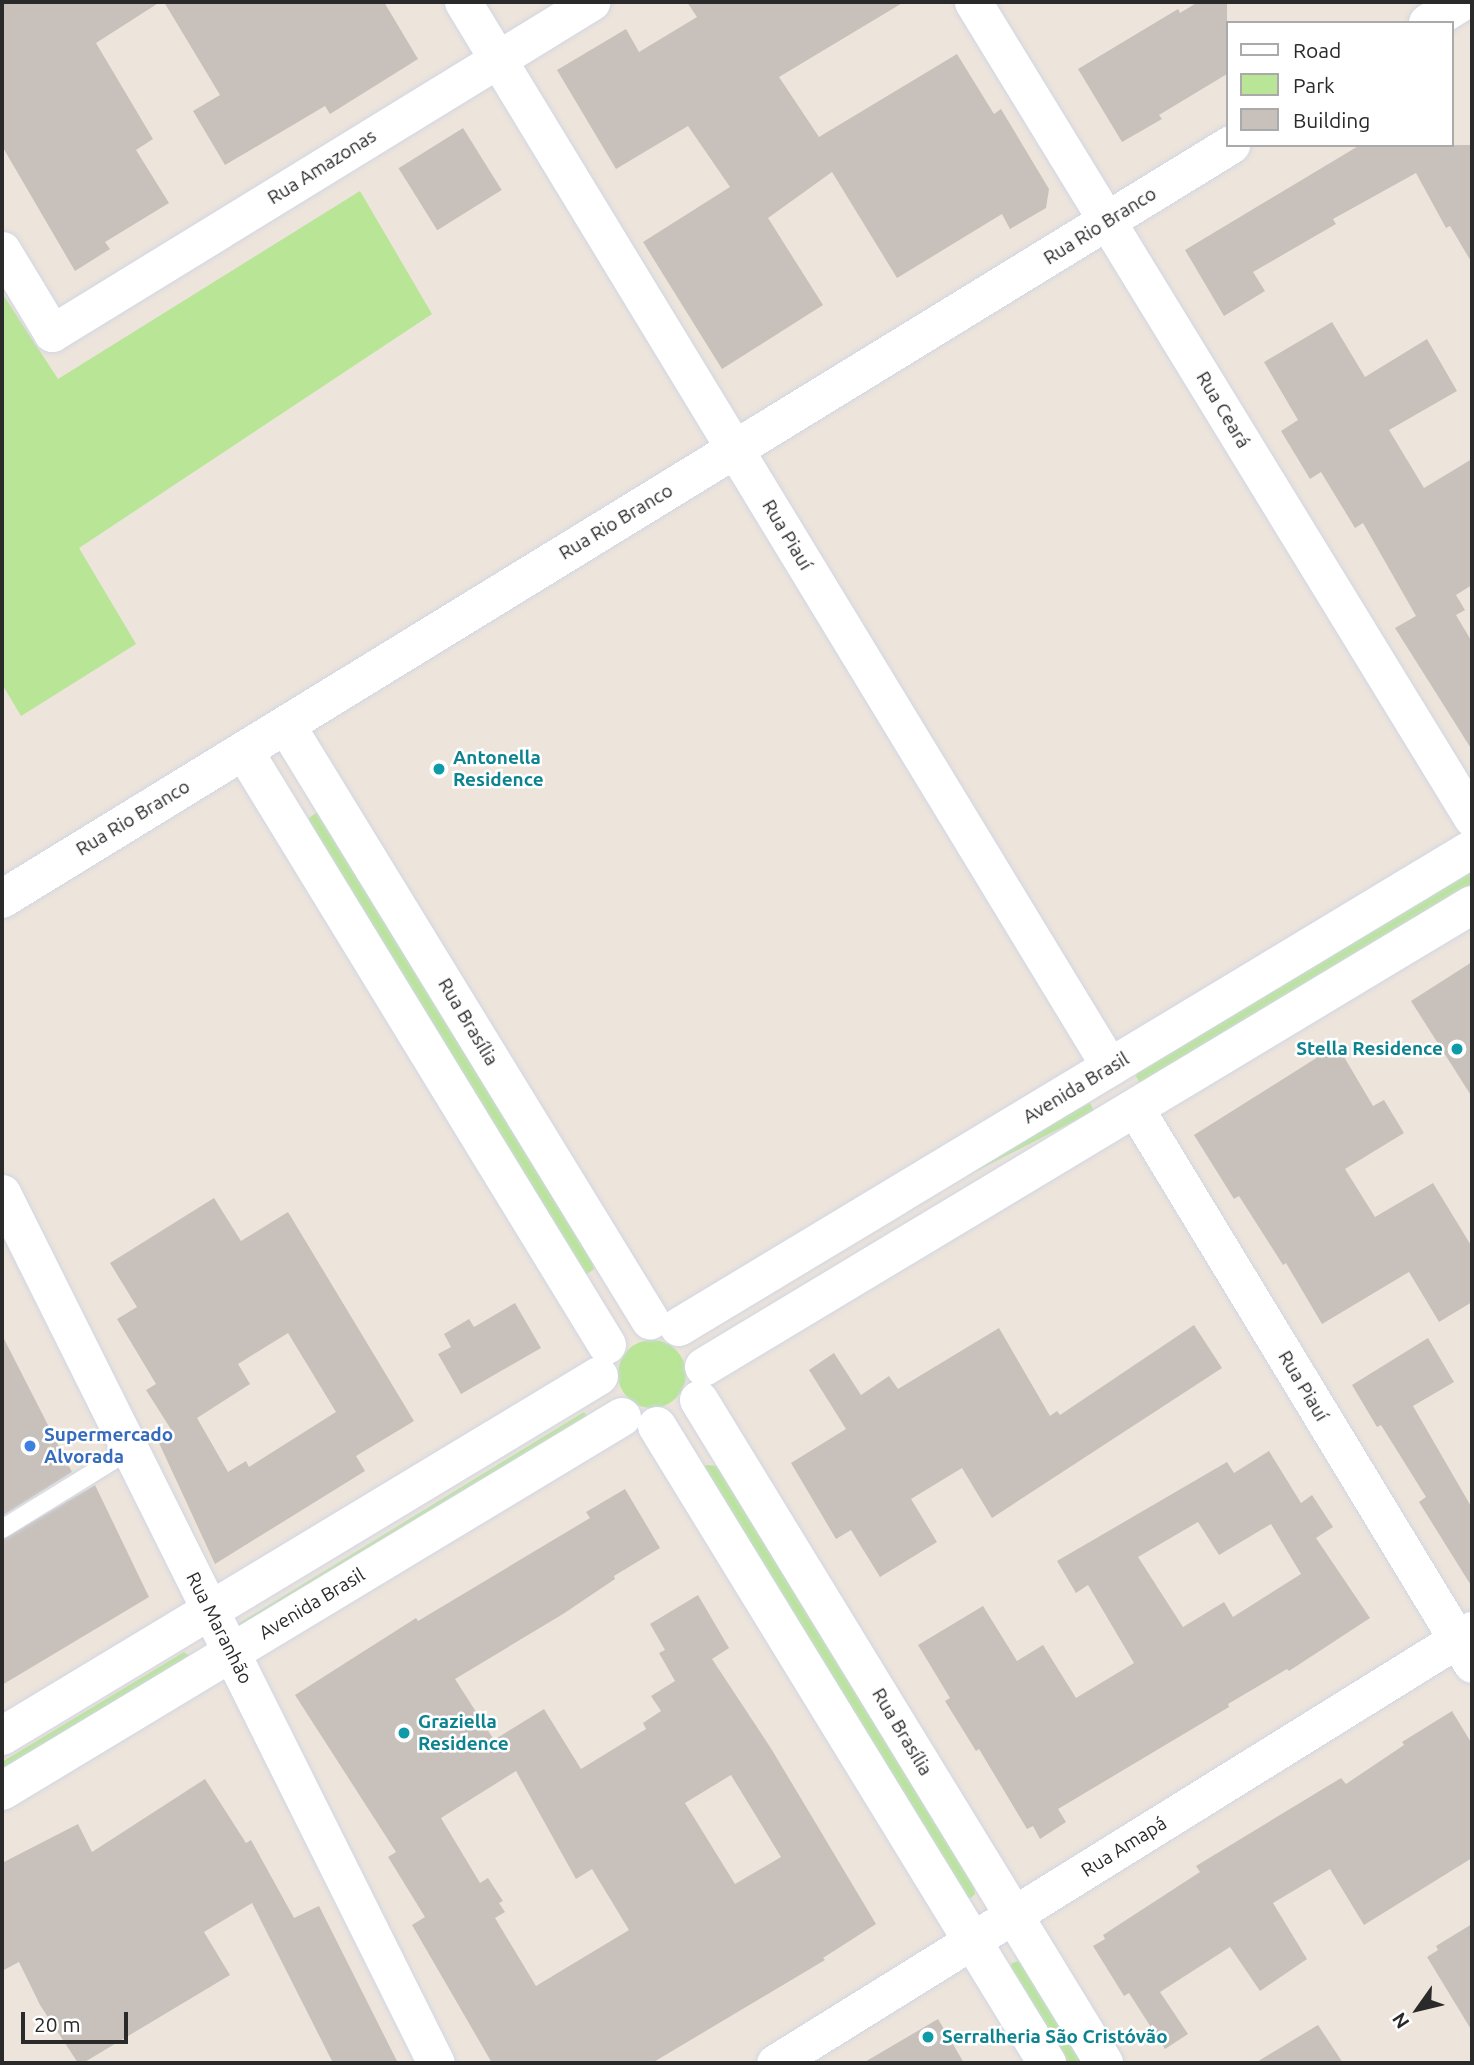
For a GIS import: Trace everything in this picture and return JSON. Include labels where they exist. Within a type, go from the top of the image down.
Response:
[{"type":"street","name":"Rua Piauí","points":[[463,2],[1110,1068]]},
{"type":"street","name":"Rua Amazonas","points":[[2,250],[52,333],[591,2]]},
{"type":"street","name":"Rua Ceará","points":[[973,2],[1472,818]]},
{"type":"street","points":[[1431,21],[1462,2]]},
{"type":"street","name":"Rua Rio Branco","points":[[2,899],[1228,147]]},
{"type":"street","name":"Rua Brasília","points":[[286,725],[664,1324]]},
{"type":"street","points":[[244,751],[603,1361],[607,1399],[639,1421],[972,1941],[1047,2063]]},
{"type":"street","name":"Avenida Brasil","points":[[664,1324],[1110,1068],[1472,849]]},
{"type":"street","points":[[639,1421],[673,1422],[702,1384],[1135,1108],[1472,905]]},
{"type":"street","name":"Rua Piauí","points":[[1135,1108],[1467,1644]]},
{"type":"street","name":"Rua Maranhão","points":[[2,1193],[436,2063]]},
{"type":"street","points":[[2,1735],[210,1610],[603,1361],[632,1324],[664,1324],[692,1338],[702,1384]]},
{"type":"street","name":"Rua Brasília","points":[[702,1384],[1104,2063]]},
{"type":"street","name":"Avenida Brasil","points":[[2,1791],[232,1653],[639,1421]]},
{"type":"street","name":"Rua Amapá","points":[[775,2063],[1014,1915],[1467,1644]]},
{"type":"lane","points":[[2,1529],[130,1450]]},
{"type":"green space","points":[[360,191],[432,314],[79,548],[136,644],[21,716],[2,684],[2,293],[58,379]]},
{"type":"green space","points":[[320,813],[592,1259],[594,1269],[587,1274],[581,1275],[308,824],[309,818]]},
{"type":"green space","points":[[1472,865],[1472,884],[1146,1084],[1139,1082],[1136,1076],[1138,1070]]},
{"type":"green space","points":[[1090,1103],[1094,1111],[710,1307],[706,1299]]},
{"type":"green space","points":[[652,1340],[665,1343],[676,1350],[683,1361],[686,1374],[683,1387],[676,1398],[665,1405],[652,1408],[639,1405],[628,1398],[621,1387],[618,1374],[621,1361],[628,1350],[639,1343]]},
{"type":"green space","points":[[584,1412],[589,1419],[240,1628],[238,1624]]},
{"type":"green space","points":[[706,1465],[720,1466],[974,1882],[975,1894],[971,1898],[964,1898],[703,1469]]},
{"type":"green space","points":[[184,1652],[189,1656],[2,1773],[2,1762]]},
{"type":"green space","points":[[1019,1961],[1083,2063],[1061,2063],[1007,1970],[1012,1963]]},
{"type":"building","points":[[2,2],[160,2],[96,43],[153,139],[136,150],[169,203],[105,242],[110,249],[75,271],[2,146]]},
{"type":"building","points":[[164,2],[384,2],[418,59],[330,114],[325,106],[225,165],[193,111],[220,95]]},
{"type":"building","points":[[687,2],[904,2],[779,77],[819,137],[957,54],[994,114],[1001,109],[1049,189],[1046,208],[1010,229],[1002,214],[897,278],[832,172],[768,218],[823,305],[722,369],[643,242],[730,187],[688,126],[616,169],[557,70],[626,29],[639,52],[697,17]]},
{"type":"building","points":[[1198,2],[1227,2],[1226,75],[1159,115],[1162,119],[1122,142],[1078,69],[1178,9],[1180,13]]},
{"type":"building","points":[[463,128],[502,190],[437,230],[399,168]]},
{"type":"building","points":[[1472,145],[1472,263],[1450,226],[1446,228],[1416,173],[1333,219],[1336,224],[1253,272],[1265,291],[1224,316],[1185,250],[1357,147]]},
{"type":"building","points":[[1332,322],[1365,377],[1427,339],[1457,391],[1389,430],[1424,488],[1472,459],[1472,585],[1456,595],[1465,610],[1456,615],[1472,642],[1472,750],[1395,628],[1416,616],[1363,523],[1355,528],[1321,472],[1310,479],[1281,431],[1298,420],[1264,362]]},
{"type":"building","name":"Stella Residence","points":[[1472,962],[1472,1097],[1411,1001]]},
{"type":"building","points":[[1337,1045],[1373,1106],[1384,1100],[1404,1133],[1345,1169],[1375,1217],[1433,1183],[1472,1247],[1472,1302],[1439,1322],[1409,1272],[1322,1324],[1286,1263],[1283,1265],[1239,1196],[1234,1199],[1194,1135]]},
{"type":"building","points":[[214,1198],[241,1241],[288,1212],[414,1421],[356,1456],[365,1471],[215,1564],[159,1443],[174,1434],[146,1390],[156,1384],[117,1319],[137,1307],[110,1263]],"holes":[[[288,1333],[336,1412],[249,1467],[246,1461],[228,1472],[197,1418],[250,1384],[238,1364]]]},
{"type":"building","points":[[515,1303],[541,1348],[461,1394],[438,1354],[451,1347],[444,1334],[469,1319],[474,1327]]},
{"type":"building","points":[[1194,1325],[1222,1368],[992,1518],[962,1468],[911,1499],[937,1542],[880,1577],[851,1530],[836,1539],[791,1463],[846,1429],[809,1370],[834,1353],[861,1395],[889,1376],[898,1389],[999,1328],[1050,1416],[1057,1411],[1060,1415]]},
{"type":"building","name":"Supermercado Alvorada","points":[[2,1335],[72,1472],[2,1516]]},
{"type":"building","points":[[1428,1338],[1454,1382],[1413,1406],[1472,1508],[1472,1587],[1419,1502],[1426,1497],[1381,1425],[1377,1427],[1352,1385]]},
{"type":"building","points":[[1269,1451],[1301,1503],[1312,1495],[1333,1527],[1316,1538],[1370,1618],[1289,1671],[1287,1669],[1228,1704],[1229,1707],[1058,1809],[1066,1822],[1040,1839],[1033,1826],[1027,1829],[979,1749],[976,1751],[945,1701],[950,1698],[918,1645],[983,1606],[1017,1661],[1043,1645],[1076,1698],[1134,1663],[1088,1585],[1076,1593],[1057,1561],[1227,1462],[1234,1473]],"holes":[[[1198,1522],[1219,1555],[1271,1524],[1301,1574],[1233,1617],[1224,1602],[1183,1627],[1138,1557]]]},
{"type":"building","points":[[95,1485],[149,1597],[2,1685],[2,1540]]},
{"type":"building","points":[[625,1489],[660,1548],[614,1576],[615,1579],[563,1614],[455,1679],[494,1740],[544,1709],[581,1769],[646,1729],[643,1723],[661,1711],[651,1696],[675,1681],[659,1653],[665,1650],[650,1624],[698,1595],[729,1648],[712,1659],[772,1750],[876,1924],[823,1958],[825,1960],[652,2063],[492,2063],[412,1925],[425,1917],[388,1857],[396,1852],[295,1695],[416,1618],[418,1621],[590,1518],[586,1512]],"holes":[[[516,1771],[576,1879],[592,1869],[629,1930],[536,1986],[495,1918],[505,1912],[499,1903],[503,1901],[488,1878],[480,1883],[441,1818]],[[731,1775],[781,1857],[735,1884],[685,1803]]]},
{"type":"building","points":[[1452,1711],[1472,1744],[1472,1858],[1364,1925],[1330,1869],[1273,1903],[1307,1959],[1260,1991],[1230,1947],[1160,1992],[1188,2034],[1165,2049],[1129,1993],[1124,1996],[1093,1946],[1105,1939],[1103,1935],[1200,1872],[1196,1866],[1341,1778],[1346,1784],[1404,1745],[1402,1742]]},
{"type":"building","points":[[205,1779],[246,1843],[251,1840],[294,1918],[319,1906],[398,2063],[333,2063],[252,1903],[204,1932],[230,1975],[83,2063],[78,2063],[40,2005],[19,1962],[2,1971],[2,1863],[78,1824],[92,1852]]},
{"type":"building","points":[[1472,1924],[1472,2031],[1427,1957],[1438,1950],[1436,1946]]},
{"type":"building","name":"Serralheria São Cristóvão","points":[[938,2019],[964,2063],[863,2063]]},
{"type":"building","points":[[1318,2025],[1343,2063],[1255,2063]]},
{"type":"place","name":"Antonella Residence","points":[[439,769]]},
{"type":"place","name":"Stella Residence","points":[[1457,1049]]},
{"type":"place","name":"Supermercado Alvorada","points":[[30,1446]]},
{"type":"place","name":"Graziella Residence","points":[[404,1733]]},
{"type":"place","name":"Serralheria São Cristóvão","points":[[928,2037]]}]
